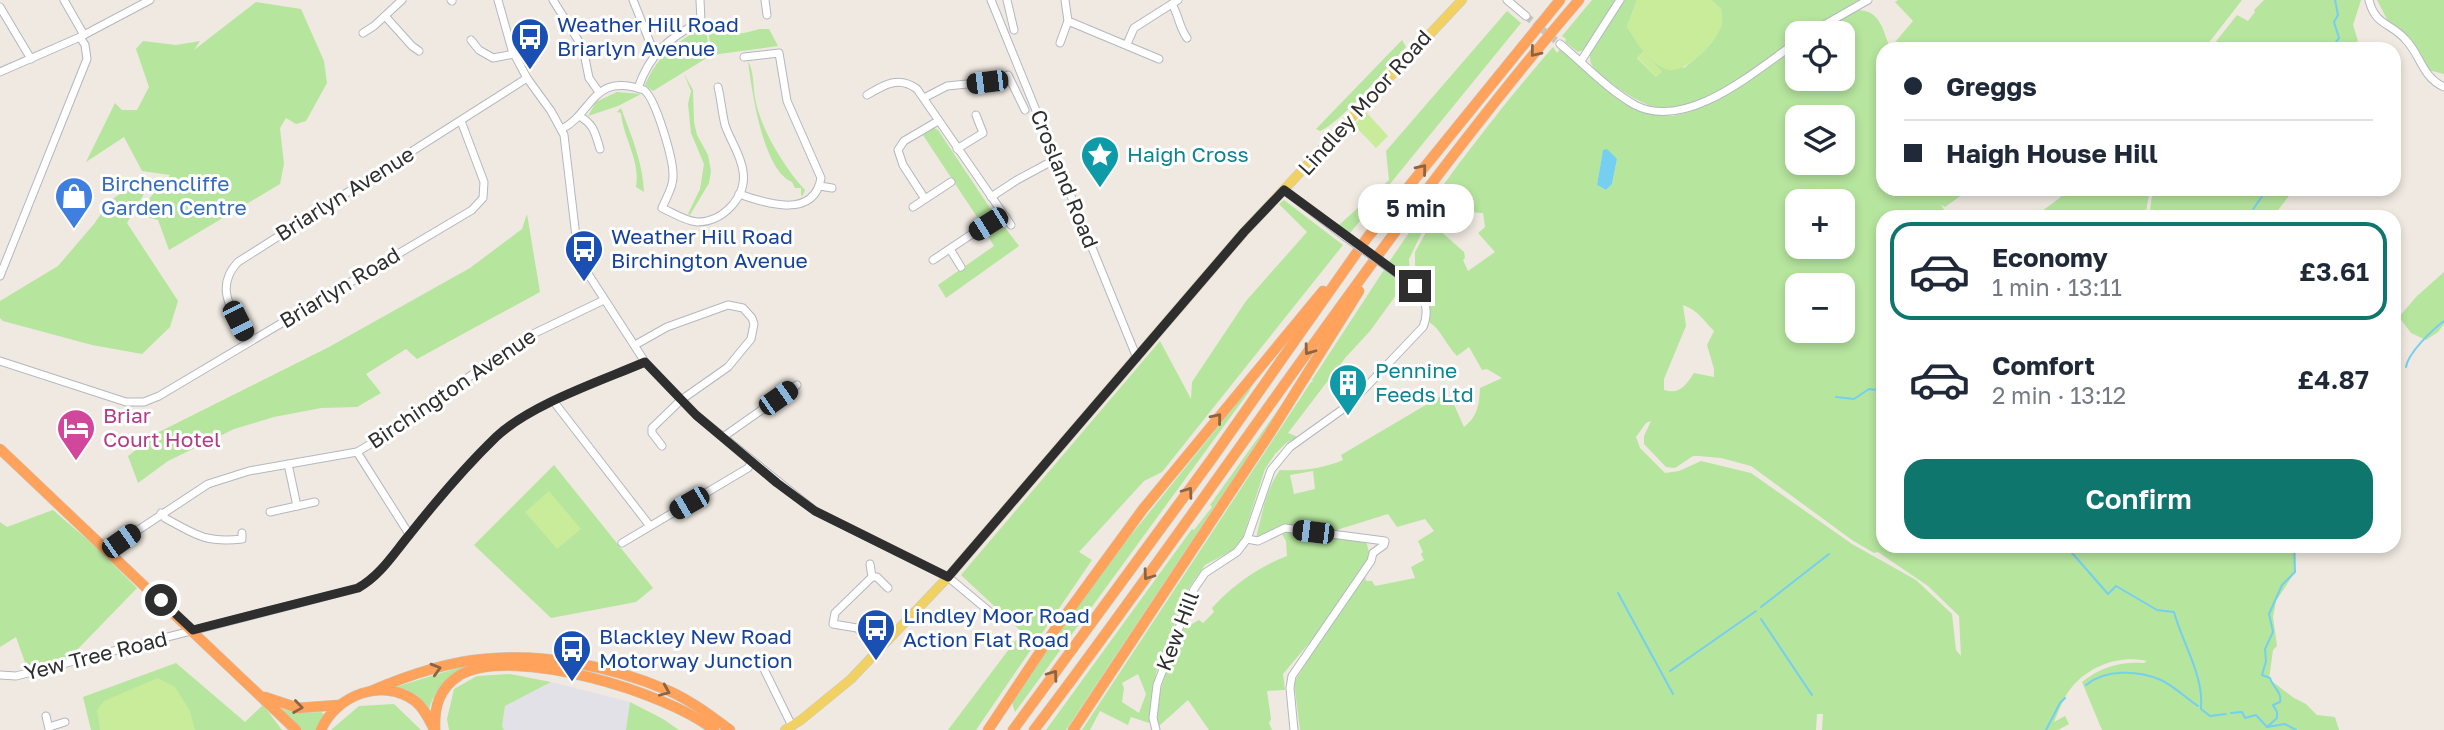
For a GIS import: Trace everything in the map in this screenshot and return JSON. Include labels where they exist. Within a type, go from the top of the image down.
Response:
[{"type":"highway","points":[[988,730],[1054,631],[1143,509],[1560,0]]},
{"type":"highway","points":[[1034,730],[1113,625],[1391,236],[1449,159],[1580,0]]},
{"type":"highway","points":[[1073,730],[1270,433],[1391,236]]},
{"type":"highway","points":[[1013,730],[1211,460],[1367,238]]},
{"type":"highway","points":[[0,449],[296,730]]},
{"type":"highway","points":[[321,730],[326,719],[353,696],[430,670],[482,659],[544,659],[607,671],[666,690],[701,709],[730,730]]},
{"type":"highway","points":[[435,730],[438,701],[454,680],[472,671],[519,667],[603,680],[685,711],[713,730]]},
{"type":"highway","points":[[371,691],[403,694],[424,710],[435,730]]},
{"type":"highway","points":[[258,695],[298,708],[340,705]]},
{"type":"main road","name":"Lindley Moor Road","points":[[788,728],[851,679],[948,577],[1244,232],[1462,0]]},
{"type":"street","points":[[0,276],[87,59],[82,36],[64,0]]},
{"type":"street","points":[[130,0],[135,8]]},
{"type":"street","points":[[0,72],[82,36],[150,0]]},
{"type":"street","points":[[363,33],[402,0]]},
{"type":"street","points":[[498,0],[514,54],[562,129],[577,245],[583,267],[645,362],[681,400],[723,437],[815,511],[948,577],[996,617]]},
{"type":"street","points":[[553,0],[578,40],[584,53],[589,78],[599,92]]},
{"type":"street","points":[[633,0],[655,55]]},
{"type":"street","points":[[700,0],[701,21]]},
{"type":"street","points":[[765,0],[767,15]]},
{"type":"street","name":"Crosland Road","points":[[991,0],[1137,358]]},
{"type":"street","points":[[1007,0],[1014,30]]},
{"type":"street","points":[[1060,43],[1068,21],[1065,0]]},
{"type":"street","points":[[1507,0],[1527,16]]},
{"type":"street","points":[[1581,61],[1620,0]]},
{"type":"street","points":[[1831,21],[1868,0]]},
{"type":"street","points":[[2369,0],[2379,21],[2406,40],[2425,72],[2436,84],[2444,87]]},
{"type":"street","points":[[1127,44],[1134,28],[1175,2],[1179,27],[1187,38]]},
{"type":"street","points":[[0,7],[31,59]]},
{"type":"street","points":[[385,16],[419,51]]},
{"type":"street","points":[[638,88],[645,67],[655,55],[678,33],[701,21]]},
{"type":"street","points":[[701,21],[713,26]]},
{"type":"street","points":[[1068,21],[1160,59]]},
{"type":"street","points":[[471,40],[479,50],[493,58],[514,54]]},
{"type":"street","points":[[1560,44],[1632,103],[1645,109],[1671,113],[1708,101],[1785,50]]},
{"type":"street","points":[[739,194],[765,203],[790,206],[809,199],[820,186],[819,170],[784,93],[779,53],[744,57]]},
{"type":"street","points":[[924,98],[947,86],[987,82],[1008,75],[1025,110]]},
{"type":"street","name":"Briarlyn Avenue","points":[[249,342],[228,300],[225,285],[229,271],[238,262],[527,78]]},
{"type":"street","points":[[867,95],[887,83],[909,83],[924,98],[937,121],[1011,225]]},
{"type":"street","points":[[562,129],[571,124],[599,92],[619,86],[638,88],[648,93],[653,101],[673,166],[672,187],[662,208],[688,220],[710,220],[724,214],[739,194],[744,179],[725,125],[718,87]]},
{"type":"street","points":[[957,149],[983,133],[976,115]]},
{"type":"street","points":[[579,116],[589,121],[600,149]]},
{"type":"street","name":"Briarlyn Road","points":[[0,361],[126,402],[144,402],[159,396],[472,210],[483,198],[484,182],[461,121]]},
{"type":"street","points":[[925,199],[903,165],[898,150],[904,141],[937,121]]},
{"type":"street","points":[[991,197],[1056,159]]},
{"type":"street","points":[[913,207],[951,182]]},
{"type":"street","points":[[820,186],[832,188]]},
{"type":"street","name":"Kew Hill","points":[[1156,730],[1153,718],[1157,685],[1195,586],[1211,568],[1237,552],[1247,539],[1265,482],[1279,459],[1290,447],[1350,404],[1423,327],[1426,314],[1423,298],[1415,286],[1284,190]]},
{"type":"street","points":[[933,260],[1002,214]]},
{"type":"street","points":[[950,249],[961,267]]},
{"type":"street","name":"Birchington Avenue","points":[[108,550],[208,484],[248,471],[357,452],[399,427],[535,332],[604,300]]},
{"type":"street","points":[[635,345],[667,327],[728,305],[736,305],[752,318],[754,332],[744,350],[727,367],[681,400],[652,428],[652,433],[662,446]]},
{"type":"street","name":"Yew Tree Road","points":[[0,675],[16,676],[358,588],[369,582],[382,568],[497,436],[514,423],[554,402],[645,362]]},
{"type":"street","points":[[723,437],[797,384]]},
{"type":"street","points":[[554,402],[650,526]]},
{"type":"street","points":[[357,452],[409,534]]},
{"type":"street","points":[[622,542],[748,468],[752,461]]},
{"type":"street","points":[[288,464],[297,506]]},
{"type":"street","points":[[270,512],[315,502]]},
{"type":"street","points":[[161,513],[165,518],[201,538],[243,540],[242,533]]},
{"type":"street","points":[[1247,539],[1258,541],[1285,528],[1385,542],[1373,553],[1371,561],[1292,676],[1290,688],[1294,730]]},
{"type":"street","points":[[870,564],[872,577]]},
{"type":"street","points":[[872,577],[877,577],[888,588]]},
{"type":"street","points":[[872,577],[835,613],[833,624],[857,628],[880,648]]},
{"type":"street","points":[[758,657],[788,728]]},
{"type":"street","points":[[46,716],[49,728],[65,722]]},
{"type":"shaded area","points":[[551,682],[630,702],[626,730],[504,730],[502,726],[505,706]]},
{"type":"green space","points":[[1592,0],[1617,0],[1583,50],[1578,52],[1565,42],[1566,39],[1562,36]]},
{"type":"green space","points":[[1624,0],[1637,0],[1627,27],[1684,68],[1705,50],[1716,36],[1721,9],[1711,0],[1861,0],[1825,21],[1785,21],[1785,47],[1720,91],[1682,108],[1658,108],[1647,104],[1626,93],[1596,70],[1590,59],[1591,53],[1603,29]],"holes":[[[1643,52],[1661,71],[1656,77],[1637,58]]]},
{"type":"green space","points":[[1637,0],[1711,0],[1721,9],[1722,25],[1700,55],[1676,70],[1669,70],[1650,58],[1627,27]]},
{"type":"green space","points":[[1898,0],[2242,0],[2209,42],[1895,42],[1913,21],[1895,2]]},
{"type":"green space","points":[[2264,0],[2361,0],[2353,25],[2358,41],[2216,42],[2237,15],[2248,21]]},
{"type":"green space","points":[[2377,0],[2444,0],[2444,74],[2428,70],[2412,40],[2390,25]]},
{"type":"green space","points":[[256,2],[301,9],[324,61],[327,83],[306,121],[296,124],[286,118],[280,128],[284,164],[280,184],[169,250],[158,220],[146,217],[147,201],[170,175],[142,171],[124,137],[86,162],[115,103],[122,110],[137,110],[149,87],[136,49],[143,41],[176,45],[200,41],[194,50]]},
{"type":"green space","points":[[1857,10],[1871,14],[1880,23],[1888,42],[1876,42],[1876,196],[1960,196],[1945,207],[1941,205],[1944,210],[1876,210],[1876,552],[1852,540],[1751,466],[1721,458],[1693,456],[1675,468],[1666,467],[1644,444],[1644,436],[1651,421],[1646,423],[1636,437],[1640,448],[1665,473],[1679,471],[1701,461],[1751,473],[1852,544],[1916,580],[1952,614],[1956,650],[1961,656],[1959,616],[1928,586],[1879,553],[2296,553],[2295,572],[2276,601],[2273,617],[2277,646],[2273,650],[2269,679],[2306,704],[2317,715],[2335,717],[2339,730],[2102,730],[2082,682],[2111,666],[2147,661],[2127,659],[2106,664],[2079,679],[2062,703],[2054,722],[2065,716],[2069,724],[2058,730],[1822,730],[1823,714],[1817,714],[1816,730],[1300,730],[1294,682],[1361,577],[1365,575],[1366,581],[1372,581],[1375,586],[1415,578],[1411,567],[1424,560],[1418,541],[1434,531],[1425,519],[1397,527],[1388,514],[1330,532],[1283,524],[1256,538],[1268,494],[1280,470],[1312,469],[1343,460],[1341,455],[1441,396],[1446,404],[1452,400],[1464,427],[1477,410],[1480,388],[1502,378],[1487,369],[1482,370],[1469,347],[1457,356],[1429,322],[1430,306],[1414,276],[1421,278],[1415,275],[1415,252],[1429,227],[1437,228],[1464,252],[1463,260],[1468,271],[1495,252],[1478,233],[1485,227],[1483,213],[1443,213],[1424,221],[1426,224],[1409,259],[1410,277],[1389,262],[1510,99],[1553,47],[1557,53],[1560,49],[1630,106],[1654,114],[1673,116],[1690,112],[1785,53],[1785,91],[1855,91],[1855,21],[1837,21]],"holes":[[[1603,151],[1617,159],[1612,184],[1606,190],[1597,185]],[[1683,305],[1697,313],[1714,331],[1707,345],[1714,377],[1694,373],[1678,390],[1664,390],[1664,379],[1686,326]],[[1313,471],[1315,489],[1294,494],[1290,475]]]},
{"type":"green space","points":[[1507,11],[1521,23],[1350,233],[1339,225],[1389,180],[1386,151]]},
{"type":"green space","points":[[701,28],[706,29],[710,56],[653,91],[645,85],[655,66],[668,52]]},
{"type":"green space","points":[[769,29],[778,46],[712,55],[708,30],[719,34],[733,34]]},
{"type":"green space","points":[[1402,40],[1406,47],[1364,93],[1329,126],[1320,131],[1316,129]]},
{"type":"green space","points":[[1643,52],[1662,72],[1656,77],[1637,57]]},
{"type":"green space","points":[[748,61],[762,122],[781,159],[805,190],[801,196],[801,188],[795,188],[792,182],[782,175],[766,147],[756,110]]},
{"type":"green space","points":[[684,74],[693,90],[694,122],[697,135],[708,155],[711,171],[709,183],[690,215],[688,214],[700,189],[704,164],[691,133],[688,104],[691,91]]},
{"type":"green space","points":[[617,92],[641,94],[618,106],[588,116],[596,102]]},
{"type":"green space","points":[[621,108],[639,160],[644,192],[636,187],[634,159],[621,113],[617,112]]},
{"type":"green space","points":[[1366,112],[1388,136],[1376,148],[1354,125]]},
{"type":"green space","points":[[934,128],[938,130],[992,211],[991,216],[981,223],[923,135]]},
{"type":"green space","points":[[144,177],[148,187],[127,223],[178,301],[170,327],[142,354],[92,345],[0,318],[0,301],[58,266],[110,201]]},
{"type":"green space","points":[[2061,196],[2149,196],[2146,210],[2043,210]]},
{"type":"green space","points":[[2152,196],[2289,196],[2278,210],[2150,210]]},
{"type":"green space","points":[[1284,200],[1343,245],[1162,472],[1144,481],[1079,552],[1092,560],[976,730],[948,730],[1022,632],[961,575],[1160,341],[1191,399],[1192,382],[1246,301],[1307,232],[1279,204]]},
{"type":"green space","points":[[527,214],[540,292],[417,359],[406,349],[366,374],[381,393],[357,407],[321,408],[274,417],[234,429],[168,461],[138,483],[128,456],[159,432],[329,347],[470,268],[522,229]]},
{"type":"green space","points":[[998,223],[1003,225],[1019,246],[946,298],[938,285],[994,246],[985,231]]},
{"type":"green space","points":[[1384,270],[1404,284],[1288,433],[1298,437],[1286,443],[1265,469],[1242,540],[1233,550],[1205,565],[1190,586],[1156,673],[1149,723],[1131,717],[1128,725],[1100,711],[1090,730],[1082,730],[1313,382]],"holes":[[[1138,674],[1146,694],[1139,713],[1122,702],[1122,683]]]},
{"type":"green space","points":[[2444,272],[2444,324],[2426,340],[2411,333],[2401,320],[2401,315]]},
{"type":"green space","points":[[1255,381],[1015,712],[1012,703],[1068,618],[1115,555]]},
{"type":"green space","points":[[1295,386],[1066,730],[1046,730],[1192,529],[1194,530],[1212,507],[1210,505]]},
{"type":"green space","points":[[554,465],[653,588],[636,602],[551,618],[474,545]]},
{"type":"green space","points":[[549,491],[581,529],[557,549],[525,512]]},
{"type":"green space","points":[[53,510],[137,588],[75,655],[27,668],[16,637],[0,647],[0,522],[7,527]]},
{"type":"green space","points":[[1281,532],[1366,541],[1370,556],[1320,630],[1283,674],[1285,690],[1267,691],[1272,730],[1209,730],[1188,700],[1159,726],[1157,716],[1161,691],[1183,629],[1199,620],[1203,623],[1214,612],[1212,608],[1228,592],[1256,571],[1287,556],[1286,541]]},
{"type":"green space","points":[[176,663],[245,722],[263,705],[282,730],[91,730],[83,697]]},
{"type":"green space","points":[[464,666],[441,686],[429,711],[392,688]]},
{"type":"green space","points":[[510,674],[551,682],[505,706],[502,726],[504,730],[449,730],[447,719],[454,689],[477,676]]},
{"type":"green space","points":[[158,678],[175,687],[190,711],[195,730],[100,730],[97,710],[104,701]]},
{"type":"green space","points":[[630,702],[663,719],[679,730],[626,730]]},
{"type":"green space","points":[[394,704],[421,730],[331,730],[359,706]]},
{"type":"green space","points":[[278,708],[300,713],[321,712],[325,715],[317,730],[301,730]]},
{"type":"water","points":[[1607,149],[1617,159],[1612,184],[1606,190],[1597,185],[1603,150]]},
{"type":"waterway","points":[[2335,0],[2338,15],[2334,22],[2339,38],[2336,42]]},
{"type":"waterway","points":[[2253,210],[2262,196]]},
{"type":"waterway","points":[[2406,367],[2416,349],[2444,321]]},
{"type":"waterway","points":[[1836,397],[1854,399],[1869,389],[1876,390]]},
{"type":"waterway","points":[[2072,553],[2108,594],[2116,586],[2157,610],[2174,612],[2196,672],[2201,709],[2210,716],[2226,714]]},
{"type":"waterway","points":[[2267,727],[2277,718],[2273,705],[2280,702],[2279,692],[2270,678],[2262,675],[2266,661],[2265,649],[2273,632],[2269,614],[2282,585],[2295,572],[2294,553]]},
{"type":"waterway","points":[[1761,607],[1829,554]]},
{"type":"waterway","points":[[1618,593],[1673,694]]},
{"type":"waterway","points":[[1670,671],[1756,611]]},
{"type":"waterway","points":[[1761,619],[1812,695]]},
{"type":"waterway","points":[[2086,685],[2112,674],[2142,674],[2166,683],[2198,706]]},
{"type":"waterway","points":[[2046,730],[2065,698]]},
{"type":"waterway","points":[[2231,713],[2242,712],[2245,718],[2256,715],[2267,727],[2285,724],[2296,730]]},
{"type":"tunnel","points":[[1526,16],[1560,44]]},
{"type":"place","name":"Weather Hill Road Briarlyn Avenue","points":[[530,71]]},
{"type":"place","name":"Haigh Cross","points":[[1100,189]]},
{"type":"place","name":"Birchencliffe Garden Centre","points":[[74,230]]},
{"type":"place","name":"Weather Hill Road Birchington Avenue","points":[[584,283]]},
{"type":"place","name":"Pennine Feeds Ltd","points":[[1348,417]]},
{"type":"place","name":"Briar Court Hotel","points":[[76,462]]},
{"type":"place","name":"Lindley Moor Road Action Flat Road","points":[[876,662]]},
{"type":"place","name":"Blackley New Road Motorway Junction","points":[[572,683]]},
{"type":"route","points":[[161,600],[193,630],[358,588],[369,582],[382,568],[448,489],[497,436],[514,423],[554,402],[645,362],[696,415],[815,511],[948,577],[1244,232],[1284,190],[1415,286]]}]
